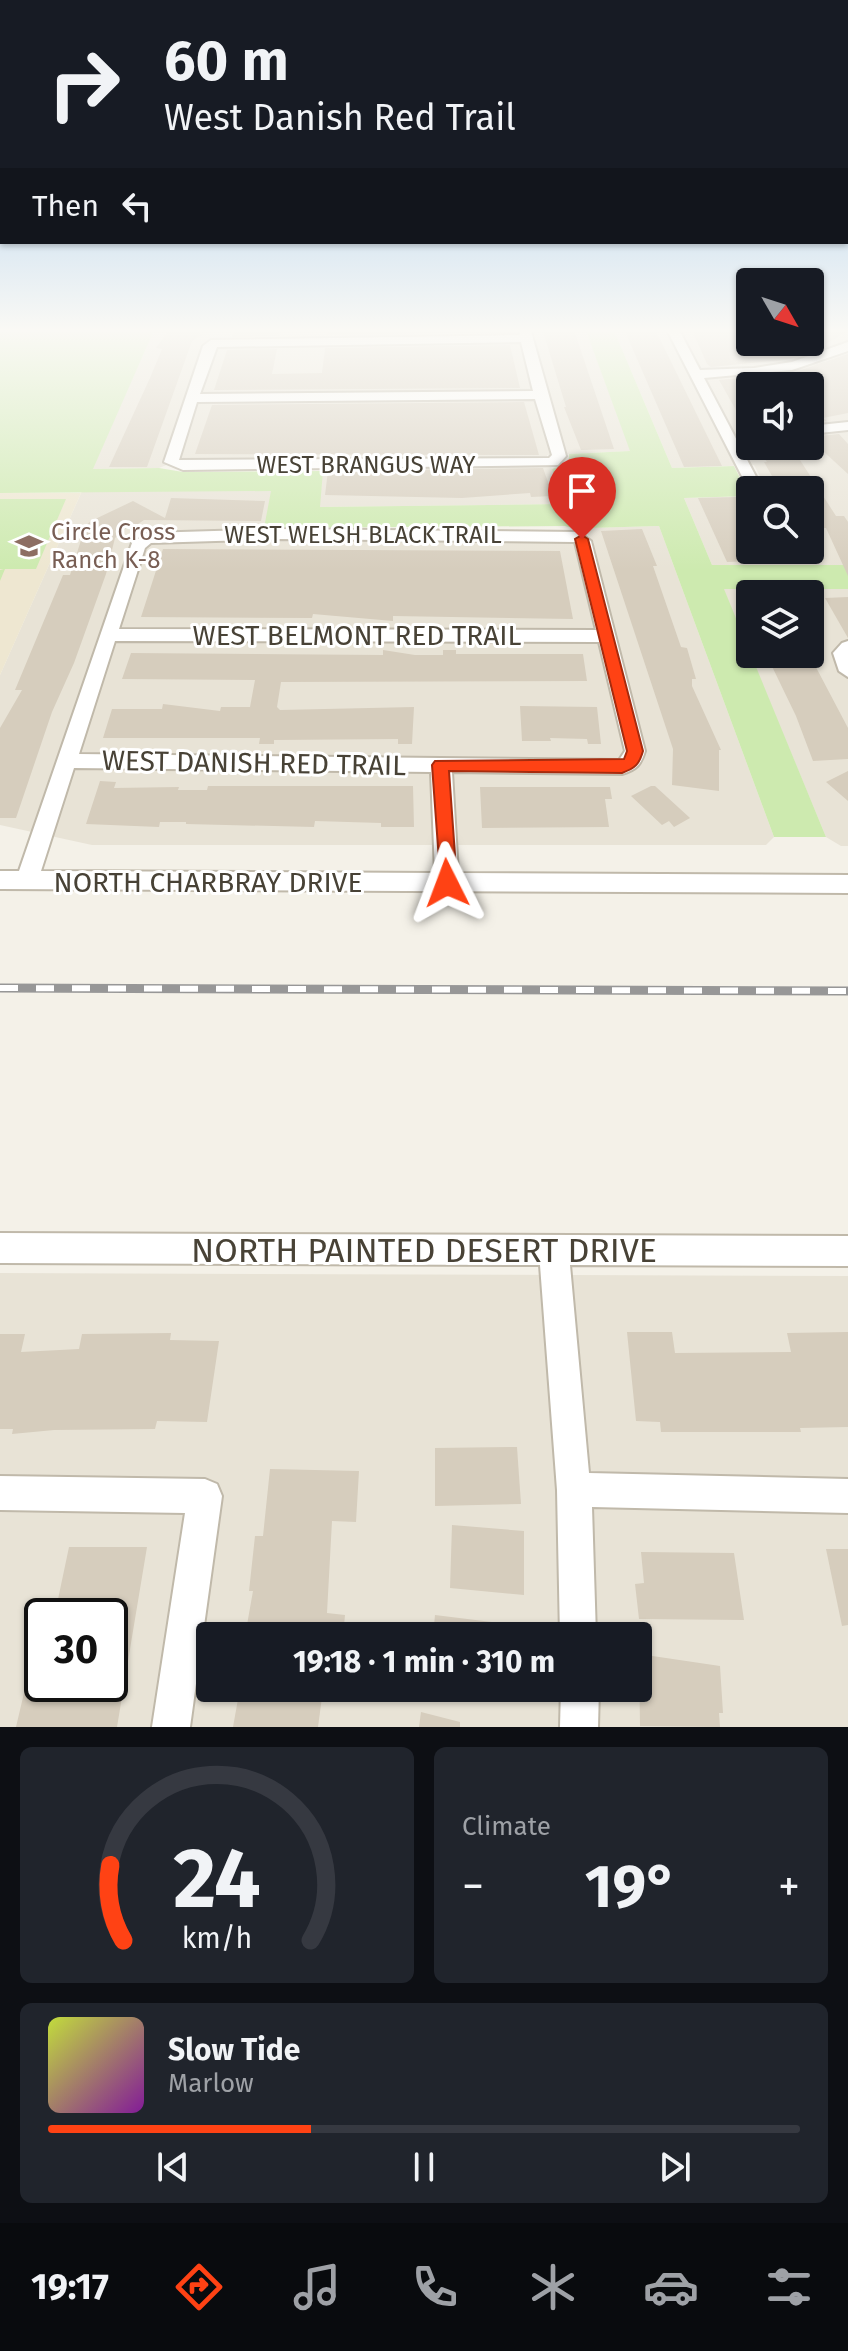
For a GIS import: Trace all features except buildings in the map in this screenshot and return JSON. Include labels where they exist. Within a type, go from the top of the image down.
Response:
[{"type":"street","name":"WEST BRANGUS WAY","points":[[189,409],[171,460],[174,464],[486,465],[557,460],[559,456],[543,409]]},
{"type":"street","points":[[717,409],[733,434],[750,476]]},
{"type":"street","points":[[824,429],[848,426]]},
{"type":"street","name":"WEST WELSH BLACK TRAIL","points":[[109,635],[138,546],[147,538],[277,534],[579,537],[583,541],[605,636]]},
{"type":"street","points":[[27,880],[109,635]]},
{"type":"street","name":"WEST BELMONT RED TRAIL","points":[[109,635],[605,636]]},
{"type":"street","name":"WEST DANISH RED TRAIL","points":[[67,761],[622,767],[632,762],[635,751],[605,636]]},
{"type":"street","points":[[848,647],[842,653],[848,671]]},
{"type":"street","points":[[441,765],[447,883]]},
{"type":"street","name":"NORTH CHARBRAY DRIVE","points":[[0,880],[848,884]]},
{"type":"street","name":"NORTH PAINTED DESERT DRIVE","points":[[0,1248],[848,1251]]},
{"type":"street","points":[[554,1251],[574,1490],[578,1622]]},
{"type":"street","points":[[574,1490],[848,1496]]},
{"type":"street","points":[[0,1493],[205,1496],[171,1727]]},
{"type":"street","points":[[579,1727],[580,1702]]},
{"type":"shaded area","points":[[119,409],[615,409],[631,451],[547,455],[564,504],[319,507],[324,460],[184,458],[159,468],[92,469]]},
{"type":"shaded area","points":[[647,409],[736,409],[736,460],[824,460],[824,409],[848,409],[848,565],[712,565],[684,498],[736,496],[736,564],[824,564],[824,476],[760,476],[754,465],[672,468]]},
{"type":"shaded area","points":[[82,491],[272,491],[263,541],[594,543],[585,531],[588,528],[659,526],[774,837],[766,845],[92,845],[0,825],[0,675]]},
{"type":"shaded area","name":"Circle Cross Ranch K-8","points":[[0,493],[81,493],[0,675]]},
{"type":"shaded area","points":[[723,588],[736,588],[736,619]]},
{"type":"shaded area","points":[[824,589],[848,589],[848,846],[841,846],[826,837],[756,668],[824,668]]},
{"type":"shaded area","points":[[0,1273],[848,1276],[848,1727],[0,1727]]},
{"type":"green space","points":[[0,409],[120,409],[93,469],[323,471],[320,507],[563,504],[552,469],[569,463],[569,454],[630,451],[614,409],[647,409],[672,468],[734,466],[739,476],[736,476],[736,496],[684,498],[712,565],[848,565],[848,589],[824,589],[824,580],[736,580],[736,589],[724,589],[736,618],[736,668],[756,668],[826,837],[774,837],[659,526],[589,528],[585,531],[565,526],[264,528],[271,491],[0,493]]},
{"type":"green space","points":[[0,499],[66,499],[36,569],[5,569],[0,581],[0,570],[4,570],[0,569]]},
{"type":"railway","points":[[0,988],[848,991]]},
{"type":"place","name":"Circle Cross Ranch K-8","points":[[29,546]]},
{"type":"route","points":[[447,883],[441,765],[622,767],[632,762],[635,751],[582,539]]}]
